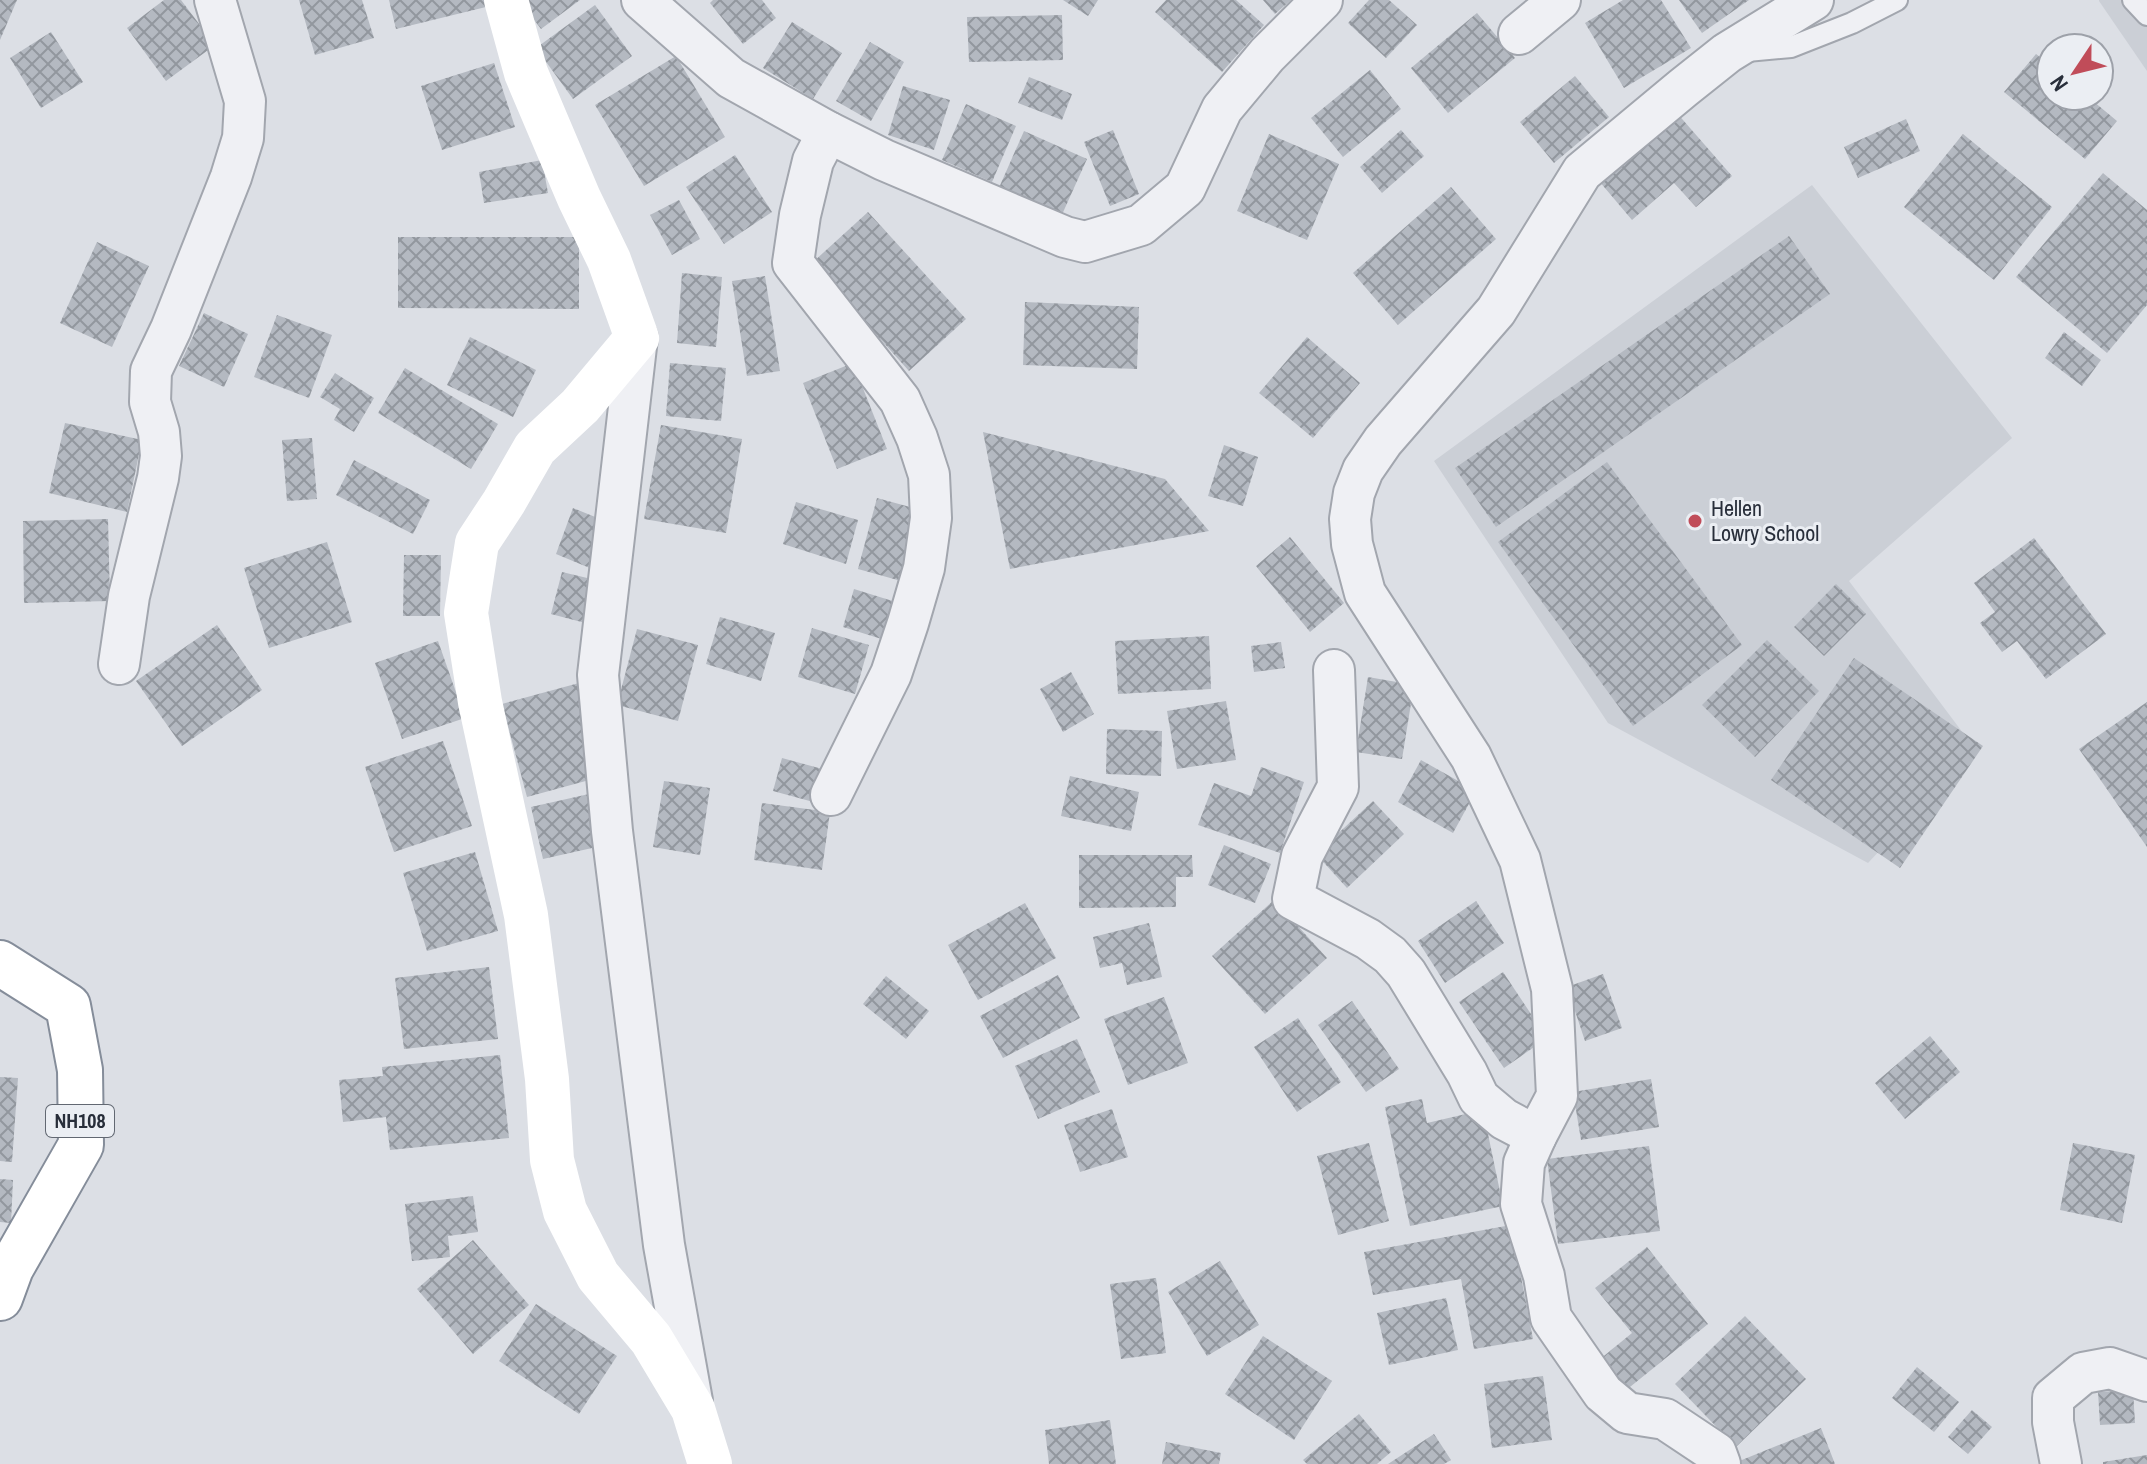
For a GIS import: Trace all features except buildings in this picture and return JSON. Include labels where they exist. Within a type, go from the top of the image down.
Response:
[{"type":"main road","points":[[506,0],[526,73],[609,260],[637,338],[580,406],[535,448],[477,543],[466,613],[480,702],[526,915],[547,1079],[552,1160],[565,1211],[598,1276],[651,1339],[693,1409],[710,1464]]},
{"type":"main road","name":"NH108","points":[[0,963],[68,1006],[80,1070],[81,1145],[11,1268],[0,1298]]},
{"type":"street","points":[[119,664],[129,596],[158,478],[160,444],[150,402],[151,371],[171,329],[231,177],[243,138],[245,101],[215,0]]},
{"type":"street","points":[[642,0],[731,78],[828,132],[884,160],[1065,237],[1085,242],[1141,225],[1185,188],[1222,109],[1267,55],[1322,0]]},
{"type":"street","points":[[1519,34],[1560,0]]},
{"type":"street","points":[[1720,1464],[1716,1453],[1665,1419],[1627,1413],[1603,1393],[1551,1318],[1544,1276],[1521,1204],[1524,1163],[1557,1096],[1552,989],[1520,860],[1471,757],[1365,593],[1352,544],[1350,519],[1354,493],[1363,470],[1383,441],[1496,311],[1582,172],[1727,53],[1813,0]]},
{"type":"street","points":[[828,132],[813,161],[793,263],[900,400],[929,475],[931,518],[924,568],[891,674],[831,795]]},
{"type":"street","points":[[637,338],[598,675],[612,831],[658,1199],[693,1409]]},
{"type":"street","points":[[1334,670],[1338,787],[1302,856],[1293,899],[1368,939],[1390,955],[1406,973],[1479,1098],[1504,1119],[1536,1136]]},
{"type":"street","points":[[2061,1464],[2053,1422],[2053,1398],[2083,1373],[2110,1368],[2147,1381]]},
{"type":"lane","points":[[1727,53],[1791,47],[1852,23],[1897,0]]},
{"type":"lane","points":[[2133,0],[2147,15]]},
{"type":"shaded area","points":[[2147,0],[2147,71],[2099,1]]},
{"type":"shaded area","name":"Hellen Lowry School","points":[[1812,185],[2012,438],[1849,581],[1975,749],[1868,863],[1608,723],[1434,461]]},
{"type":"place","name":"Hellen Lowry School","points":[[1695,521]]}]
